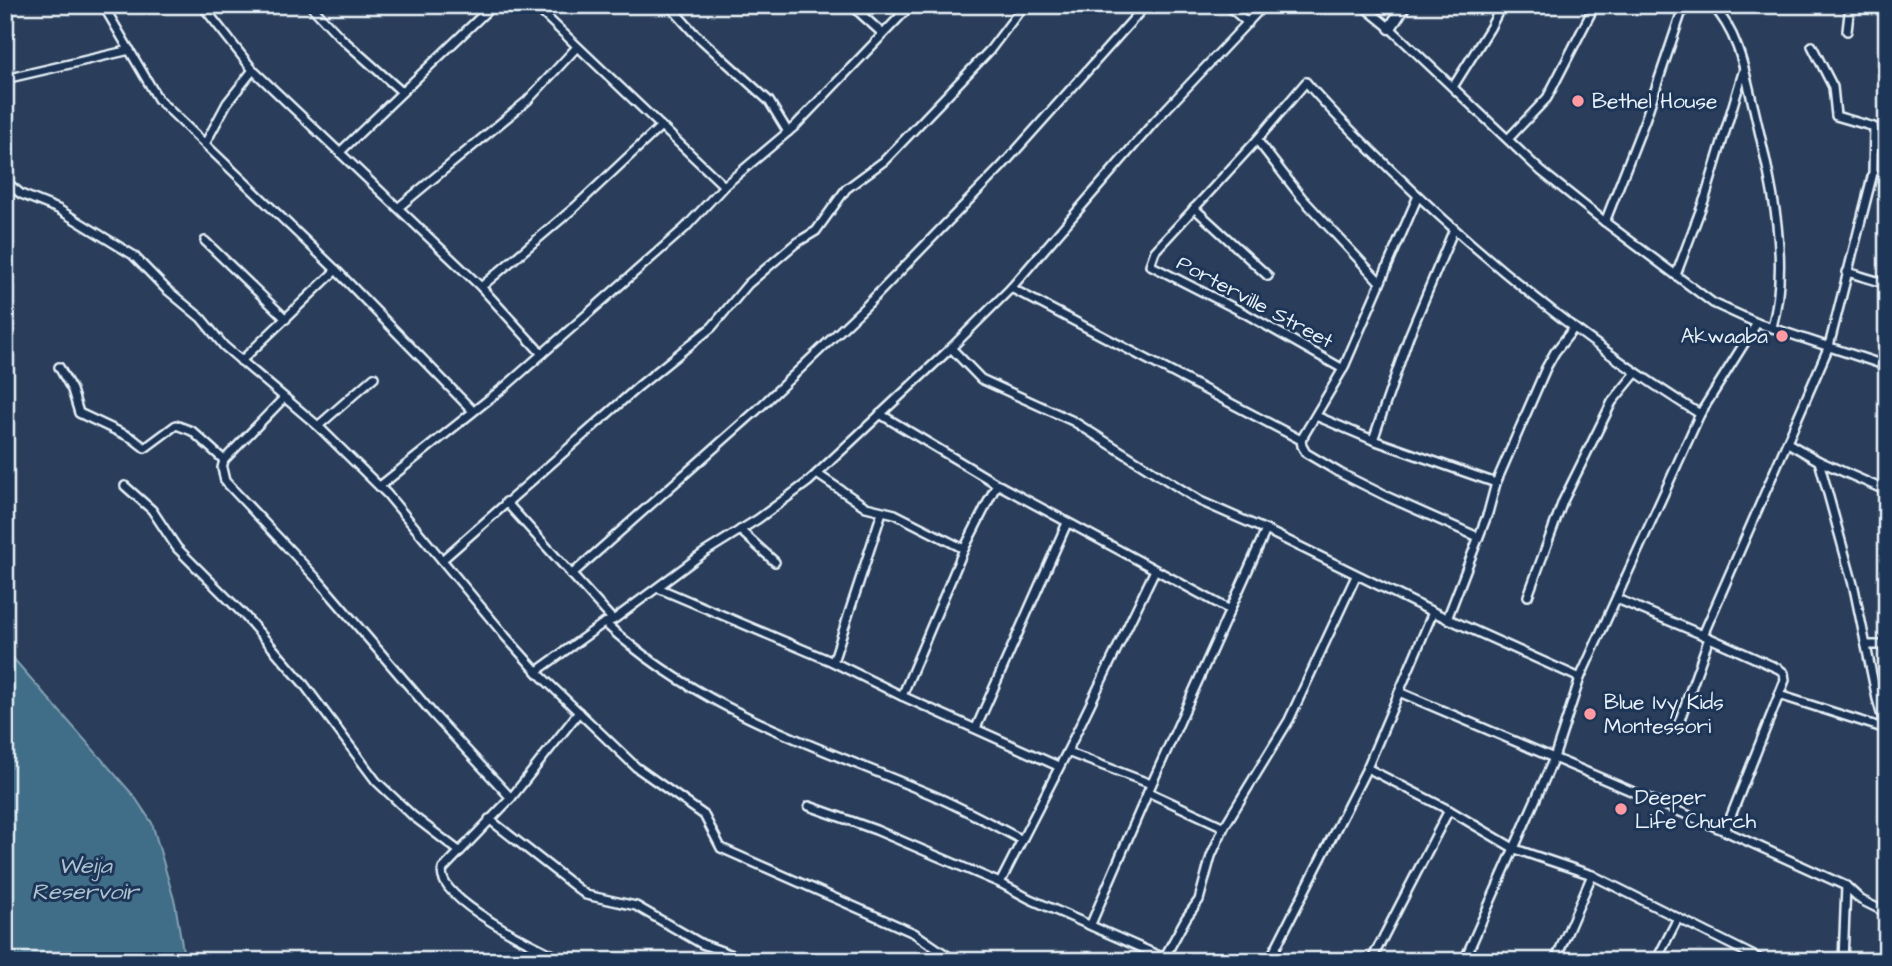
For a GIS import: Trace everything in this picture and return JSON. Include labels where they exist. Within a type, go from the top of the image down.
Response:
[{"type":"street","points":[[103,5],[158,99],[336,270],[473,411]]},
{"type":"street","points":[[202,5],[253,70],[481,287],[542,354]]},
{"type":"street","points":[[310,5],[340,37],[402,92]]},
{"type":"street","points":[[341,151],[493,5]]},
{"type":"street","points":[[534,5],[724,186]]},
{"type":"street","points":[[669,5],[693,32],[769,101],[788,132]]},
{"type":"street","points":[[851,5],[882,33]]},
{"type":"street","points":[[380,486],[542,354],[685,228],[724,186],[788,132],[911,5]]},
{"type":"street","points":[[442,560],[639,386],[712,327],[748,284],[796,243],[816,231],[846,189],[884,161],[990,50],[1024,5]]},
{"type":"street","points":[[571,575],[756,411],[868,304],[1002,166],[1146,5]]},
{"type":"street","points":[[1227,5],[1248,23]]},
{"type":"street","points":[[537,671],[817,474],[1011,288],[1155,121],[1264,5]]},
{"type":"street","points":[[1362,5],[1390,28],[1541,171],[1713,303],[1757,323],[1887,366]]},
{"type":"street","points":[[1390,28],[1405,5]]},
{"type":"street","points":[[1453,87],[1502,5]]},
{"type":"street","points":[[1508,139],[1547,98],[1595,5]]},
{"type":"street","points":[[1605,222],[1645,120],[1684,5]]},
{"type":"street","points":[[1713,5],[1731,29],[1744,69],[1773,189],[1779,304],[1772,327]]},
{"type":"street","points":[[1847,31],[1850,5]]},
{"type":"street","points":[[1678,728],[1706,637],[1829,346],[1873,173],[1874,127],[1836,116],[1833,87],[1812,46]]},
{"type":"street","points":[[399,207],[527,101],[577,47]]},
{"type":"street","points":[[5,79],[130,50]]},
{"type":"street","points":[[1676,275],[1706,195],[1744,69]]},
{"type":"street","points":[[205,144],[227,103],[253,70]]},
{"type":"street","points":[[1268,276],[1194,208],[1306,82],[1418,196],[1491,263],[1634,373],[1700,414]]},
{"type":"street","points":[[481,287],[574,208],[661,127]]},
{"type":"street","points":[[1257,140],[1302,198],[1379,281]]},
{"type":"street","points":[[5,181],[21,194],[58,209],[133,255],[166,289],[201,318],[218,340],[318,426],[380,486],[537,671],[645,774],[704,815],[721,848],[914,933],[955,961]]},
{"type":"street","points":[[1418,196],[1343,369],[1301,440],[1302,446],[1306,453],[1388,498],[1478,537]]},
{"type":"street","name":"Porterville Street","points":[[1194,208],[1155,251],[1150,265],[1246,314],[1343,369]]},
{"type":"street","points":[[1373,440],[1409,336],[1454,229]]},
{"type":"street","points":[[205,241],[286,319]]},
{"type":"street","points":[[241,361],[336,270]]},
{"type":"street","points":[[1847,272],[1887,284]]},
{"type":"street","points":[[1011,288],[1301,440]]},
{"type":"street","points":[[1464,961],[1553,758],[1580,678],[1700,414],[1757,323]]},
{"type":"street","points":[[1447,619],[1488,513],[1496,483],[1546,368],[1574,328]]},
{"type":"street","points":[[951,348],[981,379],[1073,421],[1200,501],[1266,530],[1447,619],[1580,678]]},
{"type":"street","points":[[59,367],[72,390],[79,413],[145,447],[176,425],[192,431],[225,460]]},
{"type":"street","points":[[1528,596],[1563,501],[1612,402],[1634,373]]},
{"type":"street","points":[[318,426],[374,377]]},
{"type":"street","points":[[284,398],[225,460],[223,474],[228,485],[319,581],[457,741],[511,798]]},
{"type":"street","points":[[880,414],[997,484],[1230,610]]},
{"type":"street","points":[[1315,416],[1373,440],[1496,483]]},
{"type":"street","points":[[1788,443],[1819,461],[1887,491]]},
{"type":"street","points":[[1819,461],[1854,588],[1886,731]]},
{"type":"street","points":[[817,474],[860,504],[895,514],[964,549]]},
{"type":"street","points":[[902,696],[964,549],[997,484]]},
{"type":"street","points":[[125,485],[152,510],[177,548],[245,616],[303,683],[376,781],[413,816],[460,850]]},
{"type":"street","points":[[506,502],[609,622],[650,662],[710,698],[814,748],[938,798],[1022,840]]},
{"type":"street","points":[[833,662],[882,512]]},
{"type":"street","points":[[976,728],[1067,523]]},
{"type":"street","points":[[740,530],[775,562]]},
{"type":"street","points":[[1091,924],[1266,530]]},
{"type":"street","points":[[1000,883],[1155,570]]},
{"type":"street","points":[[809,806],[876,830],[1000,883],[1166,960],[1186,918],[1199,900],[1211,856],[1224,827],[1289,720],[1356,576]]},
{"type":"street","points":[[658,588],[833,662],[1058,766]]},
{"type":"street","points":[[1618,599],[1784,673],[1785,680],[1726,831]]},
{"type":"street","points":[[1269,961],[1367,768],[1433,612]]},
{"type":"street","points":[[1866,645],[1887,645]]},
{"type":"street","points":[[1399,692],[1726,831],[1846,886],[1861,900],[1887,913]]},
{"type":"street","points":[[1779,695],[1886,731]]},
{"type":"street","points":[[566,961],[514,936],[473,909],[449,889],[442,880],[441,872],[511,798],[579,712]]},
{"type":"street","points":[[1067,752],[1150,788],[1224,827]]},
{"type":"street","points":[[1367,768],[1449,810],[1515,849],[1592,875],[1750,958],[1764,961]]},
{"type":"street","points":[[1371,961],[1449,810]]},
{"type":"street","points":[[489,819],[586,895],[636,905],[702,944],[749,961]]},
{"type":"street","points":[[1555,961],[1592,875]]},
{"type":"street","points":[[1843,961],[1846,886]]},
{"type":"street","points":[[1656,961],[1678,918]]},
{"type":"water","name":"Weija Reservoir","points":[[5,649],[134,796],[152,823],[175,903],[187,961],[5,961]]},
{"type":"place","name":"Bethel House","points":[[1578,101]]},
{"type":"place","name":"Akwaaba","points":[[1782,336]]},
{"type":"place","name":"Blue Ivy Kids Montessori","points":[[1590,714]]},
{"type":"place","name":"Deeper Life Church","points":[[1621,809]]}]
